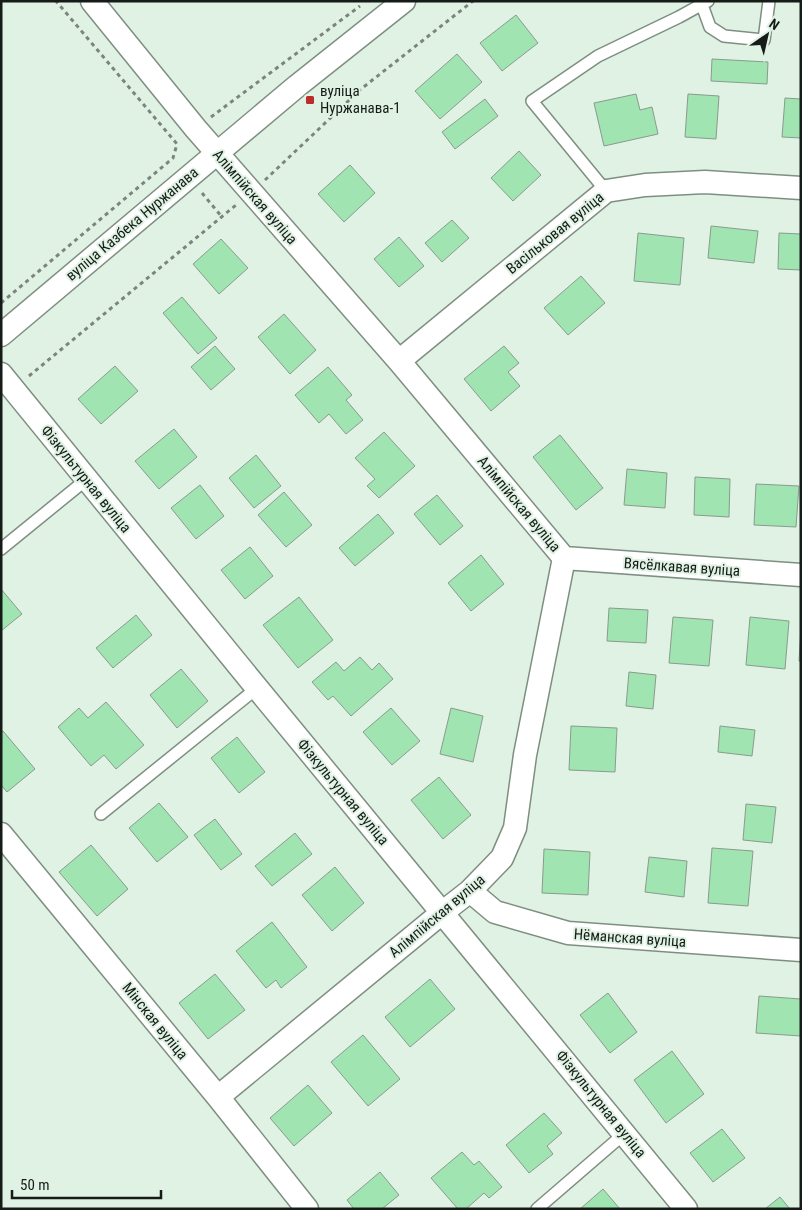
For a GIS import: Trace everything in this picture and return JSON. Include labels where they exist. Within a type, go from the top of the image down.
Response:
[{"type":"street","name":"Алімпійская вуліца","points":[[92,1],[196,129],[399,360],[564,558],[525,755],[515,828],[502,858],[470,891],[218,1097]]},
{"type":"street","name":"вуліца Казбека Нуржанава","points":[[1,335],[217,152],[404,1]]},
{"type":"street","name":"Васільковая вуліца","points":[[399,360],[606,191],[646,185],[705,182],[801,188]]},
{"type":"street","name":"Фізкультурная вуліца","points":[[1,374],[686,1209]]},
{"type":"street","name":"Вясёлкавая вуліца","points":[[564,558],[801,575]]},
{"type":"street","name":"Мінская вуліца","points":[[1,834],[218,1097],[307,1209]]},
{"type":"street","name":"Нёманская вуліца","points":[[470,891],[495,912],[568,933],[801,950]]},
{"type":"lane","points":[[606,191],[532,101],[598,56],[705,3],[710,27],[724,36],[764,40],[769,1]]},
{"type":"lane","points":[[1,549],[87,479]]},
{"type":"lane","points":[[102,814],[257,688]]},
{"type":"lane","points":[[537,1209],[625,1133]]},
{"type":"path","points":[[56,1],[177,144]]},
{"type":"path","points":[[1,303],[173,158],[177,144],[367,1]]},
{"type":"building","points":[[516,15],[538,43],[502,71],[480,43]]},
{"type":"building","points":[[457,54],[482,82],[440,119],[415,91]]},
{"type":"building","points":[[712,59],[768,62],[767,84],[711,81]]},
{"type":"building","points":[[636,94],[640,110],[652,107],[658,134],[604,146],[594,103]]},
{"type":"building","points":[[688,94],[719,96],[716,139],[685,137]]},
{"type":"building","points":[[785,98],[801,99],[801,138],[782,137]]},
{"type":"building","points":[[485,99],[498,116],[455,149],[442,132]]},
{"type":"building","points":[[519,151],[541,175],[513,201],[491,178]]},
{"type":"building","points":[[350,165],[375,193],[344,222],[318,194]]},
{"type":"building","points":[[452,220],[469,238],[442,262],[425,243]]},
{"type":"building","points":[[711,226],[758,231],[754,263],[708,258]]},
{"type":"building","points":[[638,233],[684,238],[680,285],[634,281]]},
{"type":"building","points":[[779,233],[801,234],[801,270],[778,269]]},
{"type":"building","points":[[399,237],[424,266],[399,287],[374,259]]},
{"type":"building","points":[[221,239],[248,268],[219,294],[193,264]]},
{"type":"building","points":[[581,276],[605,303],[568,335],[544,308]]},
{"type":"building","points":[[182,297],[217,338],[198,354],[163,313]]},
{"type":"building","points":[[284,314],[316,350],[290,374],[258,337]]},
{"type":"building","points":[[215,346],[235,369],[211,390],[191,367]]},
{"type":"building","points":[[504,346],[519,363],[508,372],[520,386],[491,411],[464,379]]},
{"type":"building","points":[[115,366],[138,391],[101,424],[78,399]]},
{"type":"building","points":[[328,367],[352,395],[346,400],[363,420],[346,434],[329,414],[319,423],[295,395]]},
{"type":"building","points":[[174,429],[197,457],[159,489],[135,461]]},
{"type":"building","points":[[384,432],[415,466],[379,498],[367,486],[375,479],[355,458]]},
{"type":"building","points":[[560,435],[603,488],[576,510],[533,457]]},
{"type":"building","points":[[256,455],[281,486],[254,508],[229,478]]},
{"type":"building","points":[[627,469],[667,473],[665,508],[624,505]]},
{"type":"building","points":[[695,477],[730,479],[729,517],[694,515]]},
{"type":"building","points":[[756,484],[799,486],[796,527],[754,525]]},
{"type":"building","points":[[200,485],[224,516],[196,539],[171,508]]},
{"type":"building","points":[[284,492],[312,525],[286,547],[258,515]]},
{"type":"building","points":[[437,495],[463,526],[440,545],[414,514]]},
{"type":"building","points":[[378,514],[394,533],[355,566],[339,548]]},
{"type":"building","points":[[250,547],[273,576],[245,599],[221,570]]},
{"type":"building","points":[[481,555],[504,584],[471,611],[448,583]]},
{"type":"building","points":[[1,589],[22,614],[1,631]]},
{"type":"building","points":[[299,597],[333,640],[298,668],[263,625]]},
{"type":"building","points":[[609,608],[648,610],[646,643],[607,641]]},
{"type":"building","points":[[136,615],[152,635],[113,668],[96,648]]},
{"type":"building","points":[[673,617],[713,620],[709,666],[669,663]]},
{"type":"building","points":[[750,617],[789,621],[785,669],[746,665]]},
{"type":"building","points":[[801,628],[801,662],[799,661]]},
{"type":"building","points":[[360,657],[372,670],[379,663],[393,679],[351,716],[333,696],[328,700],[312,682],[336,662],[344,671]]},
{"type":"building","points":[[181,669],[208,701],[177,728],[150,695]]},
{"type":"building","points":[[629,672],[656,675],[653,709],[626,706]]},
{"type":"building","points":[[106,702],[144,745],[116,769],[104,755],[91,766],[58,727],[79,708],[88,718]]},
{"type":"building","points":[[391,708],[420,741],[392,765],[363,732]]},
{"type":"building","points":[[451,708],[483,716],[473,762],[440,754]]},
{"type":"building","points":[[571,726],[617,728],[615,772],[569,770]]},
{"type":"building","points":[[720,726],[755,730],[752,756],[718,752]]},
{"type":"building","points":[[3,731],[35,769],[7,792],[1,785],[1,732]]},
{"type":"building","points":[[237,737],[265,772],[239,793],[211,758]]},
{"type":"building","points":[[439,777],[471,815],[443,839],[411,800]]},
{"type":"building","points":[[159,803],[188,837],[157,862],[129,828]]},
{"type":"building","points":[[746,804],[776,807],[772,843],[743,840]]},
{"type":"building","points":[[215,819],[242,854],[221,870],[194,835]]},
{"type":"building","points":[[295,833],[312,854],[272,886],[255,866]]},
{"type":"building","points":[[91,845],[128,889],[97,916],[59,872]]},
{"type":"building","points":[[712,848],[753,851],[748,906],[708,903]]},
{"type":"building","points":[[544,849],[590,852],[588,895],[542,893]]},
{"type":"building","points":[[649,857],[687,861],[684,897],[645,892]]},
{"type":"building","points":[[335,867],[364,903],[332,931],[302,895]]},
{"type":"building","points":[[272,922],[307,967],[281,988],[276,980],[266,988],[236,951]]},
{"type":"building","points":[[215,974],[245,1010],[208,1039],[179,1003]]},
{"type":"building","points":[[430,979],[455,1009],[410,1047],[385,1017]]},
{"type":"building","points":[[608,993],[637,1032],[610,1053],[580,1015]]},
{"type":"building","points":[[759,996],[801,999],[801,1036],[756,1033]]},
{"type":"building","points":[[363,1035],[400,1079],[368,1106],[331,1062]]},
{"type":"building","points":[[672,1051],[704,1094],[666,1123],[634,1080]]},
{"type":"building","points":[[308,1085],[332,1113],[294,1146],[270,1118]]},
{"type":"building","points":[[544,1113],[562,1133],[547,1146],[553,1154],[529,1173],[506,1145]]},
{"type":"building","points":[[722,1129],[745,1158],[713,1182],[690,1153]]},
{"type":"building","points":[[462,1152],[474,1165],[479,1161],[502,1187],[489,1198],[484,1193],[466,1209],[458,1209],[431,1178]]},
{"type":"building","points":[[380,1172],[399,1195],[382,1209],[354,1209],[347,1200]]},
{"type":"building","points":[[603,1189],[620,1209],[580,1209]]},
{"type":"building","points":[[780,1197],[790,1209],[765,1209]]},
{"type":"place","name":"вуліца Нуржанава-1","points":[[310,100]]}]
